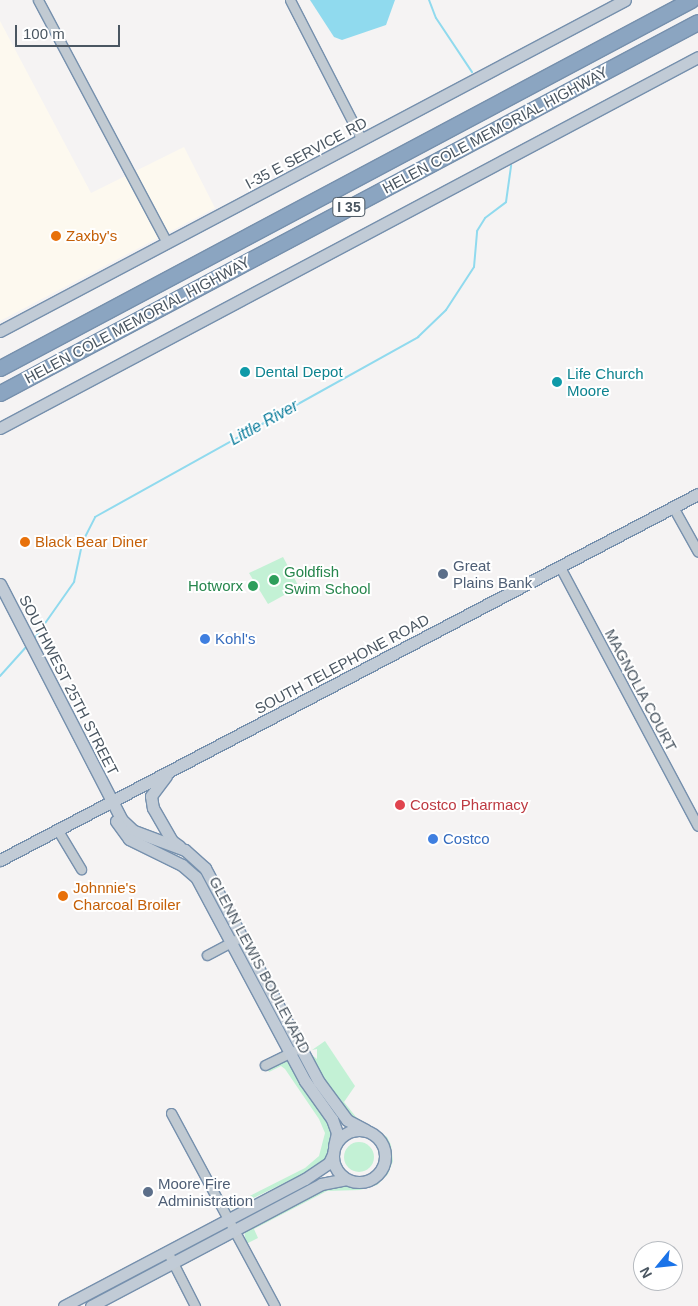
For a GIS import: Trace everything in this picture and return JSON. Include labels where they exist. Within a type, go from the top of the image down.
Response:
[{"type":"highway","name":"HELEN COLE MEMORIAL HIGHWAY","points":[[0,368],[692,0]]},
{"type":"highway","name":"HELEN COLE MEMORIAL HIGHWAY","points":[[0,392],[698,22]]},
{"type":"street","points":[[38,0],[168,243]]},
{"type":"street","points":[[290,0],[362,140]]},
{"type":"street","name":"I-35 E SERVICE RD","points":[[0,331],[625,0]]},
{"type":"street","points":[[0,428],[698,57]]},
{"type":"street","name":"SOUTH TELEPHONE ROAD","points":[[0,860],[698,494]]},
{"type":"street","points":[[674,507],[698,552]]},
{"type":"street","name":"MAGNOLIA COURT","points":[[560,567],[698,826]]},
{"type":"street","name":"SOUTHWEST 25TH STREET","points":[[0,584],[112,800]]},
{"type":"street","name":"GLENN LEWIS BOULEVARD","points":[[172,770],[151,796],[153,808],[164,828],[182,849],[205,868],[242,936],[295,1050],[342,1113],[353,1125],[366,1130]]},
{"type":"street","name":"GLENN LEWIS BOULEVARD","points":[[112,800],[122,820],[134,831],[182,849]]},
{"type":"street","name":"GLENN LEWIS BOULEVARD","points":[[112,800],[113,815],[129,839],[182,864],[196,878],[230,942],[295,1050],[332,1119],[337,1133],[334,1150]]},
{"type":"street","points":[[57,829],[81,869]]},
{"type":"street","points":[[207,955],[242,936]]},
{"type":"street","points":[[265,1065],[295,1050]]},
{"type":"street","points":[[171,1113],[275,1306]]},
{"type":"street","points":[[64,1306],[227,1218],[305,1179],[329,1162],[334,1150],[348,1131],[366,1130],[380,1140],[385,1157],[383,1166],[372,1179],[364,1182],[340,1178],[321,1184],[91,1306]]},
{"type":"street","points":[[334,1150],[335,1166],[346,1179]]},
{"type":"street","points":[[167,1251],[195,1306]]},
{"type":"shaded area","points":[[0,21],[91,193],[184,147],[215,208],[0,321]]},
{"type":"green space","name":"Goldfish Swim School","points":[[283,557],[299,587],[268,604],[249,573]]},
{"type":"green space","points":[[325,1041],[355,1086],[344,1102],[356,1117],[387,1137],[391,1145],[393,1161],[388,1174],[377,1185],[360,1190],[327,1191],[254,1229],[258,1238],[246,1244],[244,1229],[325,1186],[342,1182],[361,1186],[378,1179],[385,1172],[388,1155],[386,1145],[374,1132],[358,1125],[325,1085],[310,1057],[312,1055],[317,1059],[317,1049],[312,1050]]},
{"type":"green space","points":[[287,1061],[329,1123],[333,1140],[329,1153],[321,1165],[231,1209],[224,1201],[232,1196],[236,1203],[305,1168],[319,1156],[325,1133],[319,1119],[285,1069],[281,1066],[269,1072],[267,1068]]},
{"type":"green space","points":[[359,1142],[370,1146],[374,1157],[370,1168],[359,1172],[348,1168],[344,1157],[348,1146]]},
{"type":"water","points":[[310,0],[395,0],[386,25],[342,40],[334,37]]},
{"type":"waterway","name":"Little River","points":[[429,0],[436,18],[472,72]]},
{"type":"waterway","name":"Little River","points":[[34,639],[74,582],[82,543],[95,517],[418,337],[446,310],[474,267],[477,231],[485,218],[506,202],[511,165]]},
{"type":"waterway","name":"Little River","points":[[0,676],[27,646]]},
{"type":"place","name":"Zaxby's","points":[[56,236]]},
{"type":"place","name":"Dental Depot","points":[[245,372]]},
{"type":"place","name":"Life Church Moore","points":[[557,382]]},
{"type":"place","name":"Black Bear Diner","points":[[25,542]]},
{"type":"place","name":"Great Plains Bank","points":[[443,574]]},
{"type":"place","name":"Goldfish Swim School","points":[[274,580]]},
{"type":"place","name":"Hotworx","points":[[253,586]]},
{"type":"place","name":"Kohl's","points":[[205,639]]},
{"type":"place","name":"Costco Pharmacy","points":[[400,805]]},
{"type":"place","name":"Costco","points":[[433,839]]},
{"type":"place","name":"Johnnie's Charcoal Broiler","points":[[63,896]]},
{"type":"place","name":"Moore Fire Administration","points":[[148,1192]]}]
